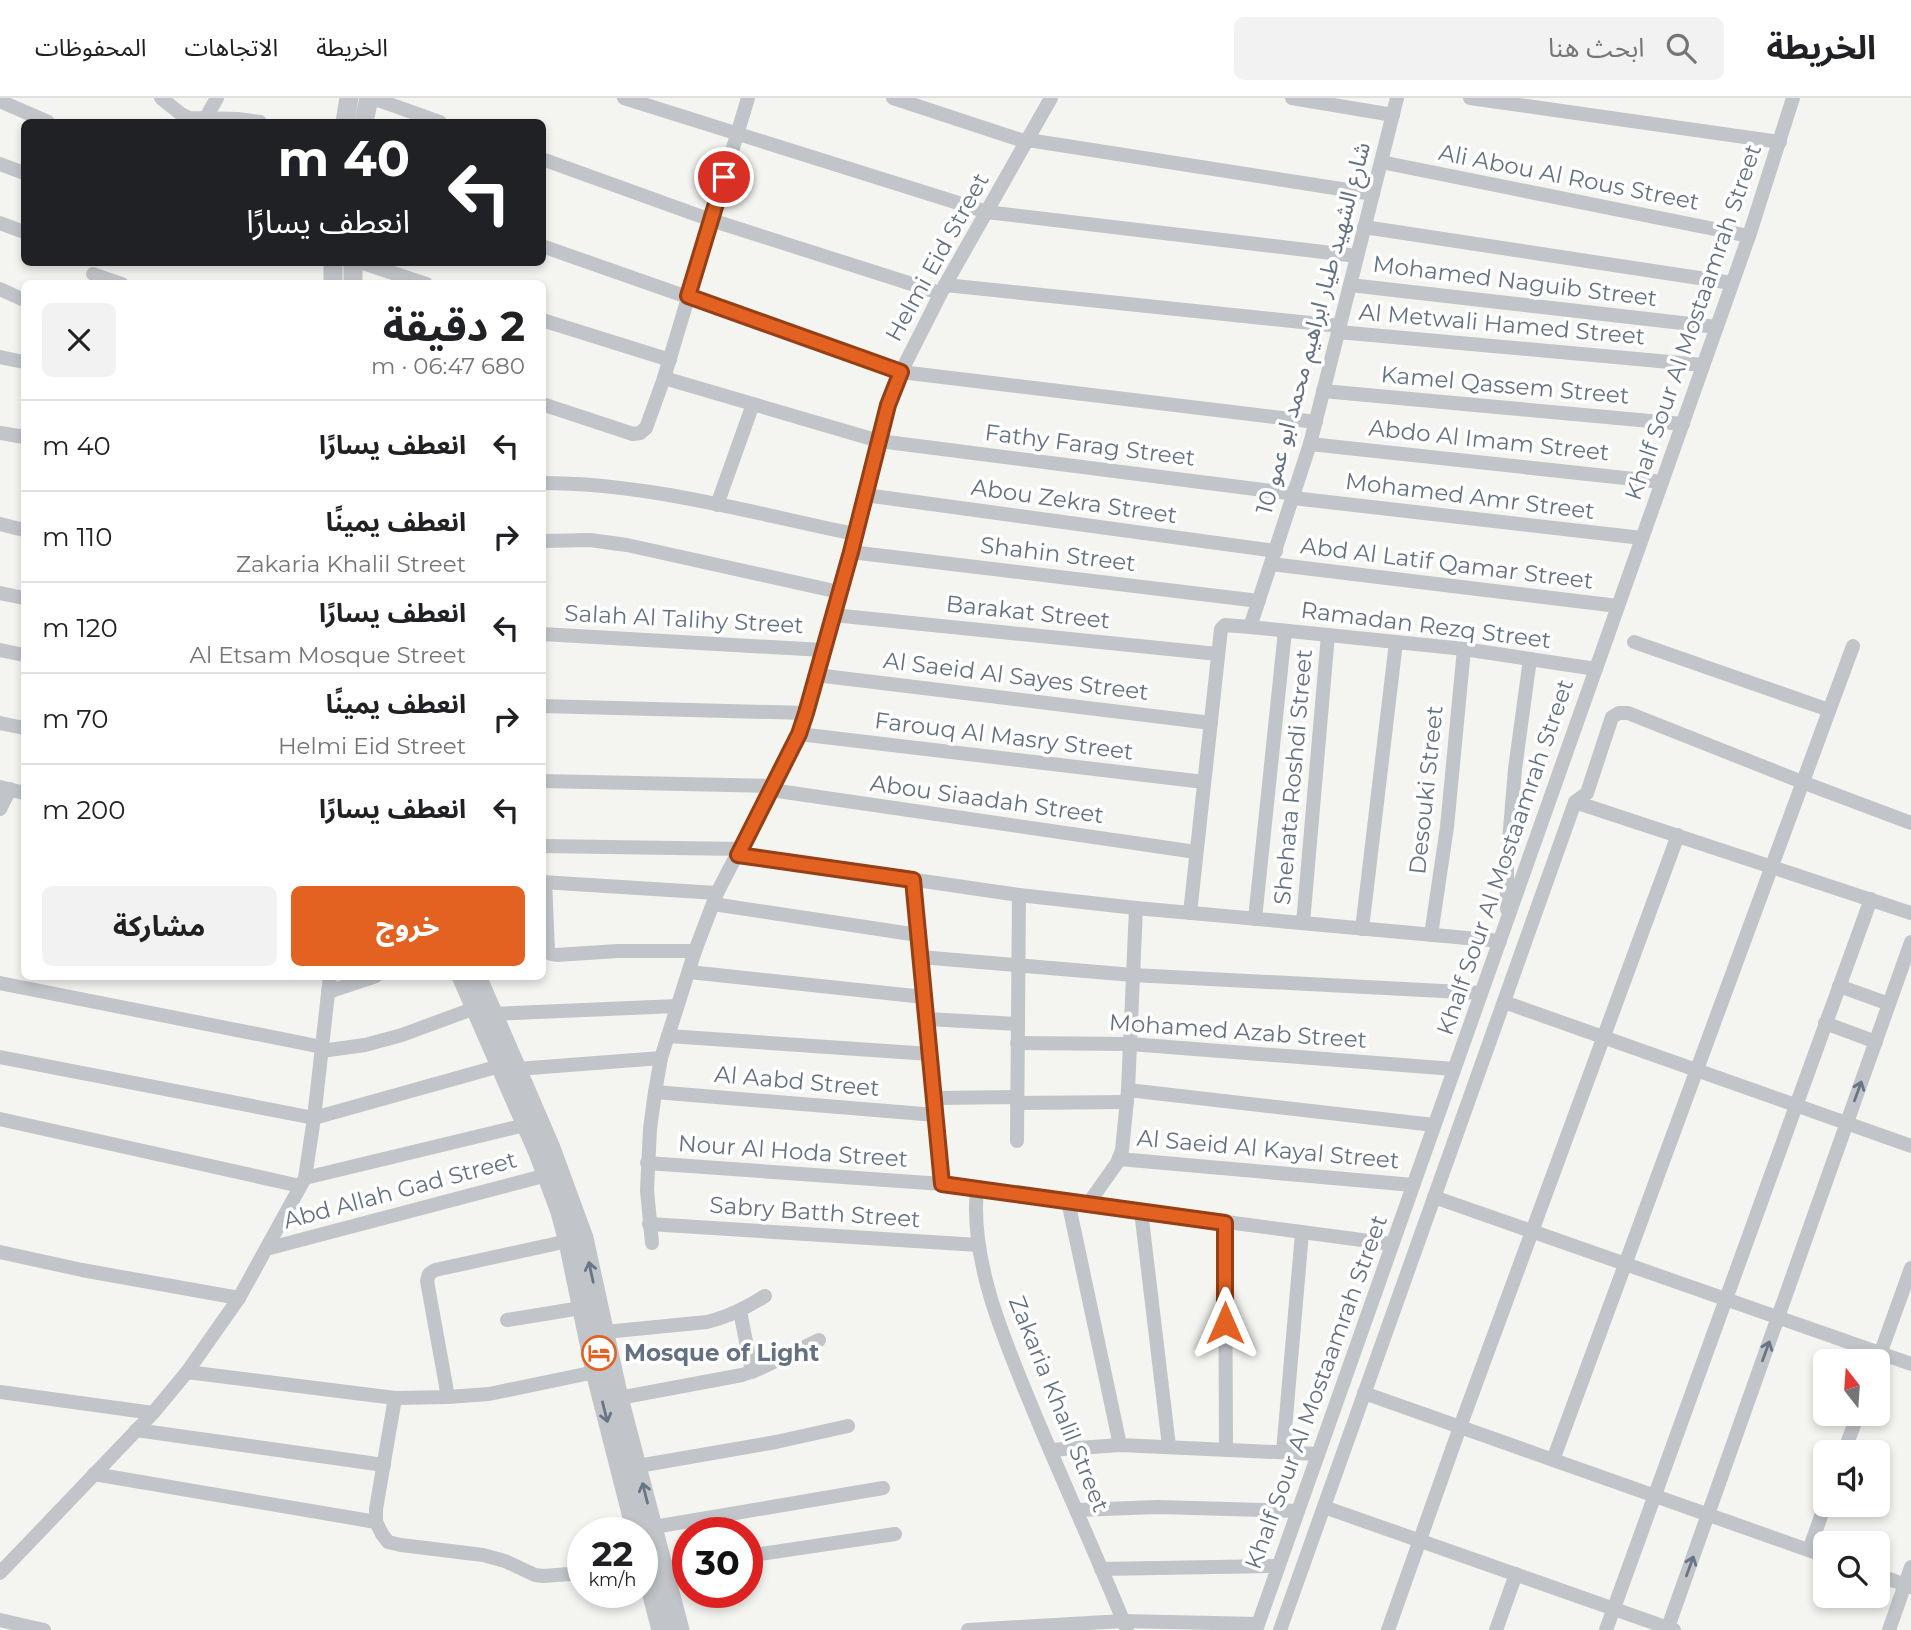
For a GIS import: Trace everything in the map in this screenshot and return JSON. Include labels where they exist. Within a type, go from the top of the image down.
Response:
[{"type":"street","points":[[161,98],[181,114],[194,119]]},
{"type":"street","points":[[204,119],[217,98]]},
{"type":"street","points":[[346,119],[349,98]]},
{"type":"street","points":[[365,119],[371,98],[431,119]]},
{"type":"street","points":[[624,98],[987,212],[1357,256]]},
{"type":"street","points":[[546,405],[633,434],[646,428],[670,360],[748,98]]},
{"type":"street","points":[[893,98],[1027,141],[1373,194]]},
{"type":"street","name":"Helmi Eid Street","points":[[652,1243],[647,1163],[655,1092],[661,1058],[695,951],[715,898],[799,734],[851,552],[888,405],[901,372],[942,289],[1051,98]]},
{"type":"street","points":[[1292,98],[1393,115]]},
{"type":"street","name":"شارع الشهيد طيار ابراهيم محمد ابو عمو 10","points":[[1250,627],[1310,444],[1397,98]]},
{"type":"street","points":[[1470,98],[1780,142]]},
{"type":"street","name":"Khalf Sour Al Mostaamrah Street","points":[[1257,1627],[1749,236],[1793,98]]},
{"type":"street","points":[[0,101],[41,119]]},
{"type":"street","name":"Al Metwali Hamed Street","points":[[546,160],[711,220],[942,289],[1703,365]]},
{"type":"street","name":"Ali Abou Al Rous Street","points":[[1381,162],[1749,236]]},
{"type":"street","points":[[0,164],[21,172]]},
{"type":"street","points":[[0,223],[21,231]]},
{"type":"street","points":[[1364,227],[1732,283]]},
{"type":"street","points":[[546,247],[901,372],[1316,422]]},
{"type":"street","points":[[372,266],[414,280]]},
{"type":"street","points":[[93,273],[111,280]]},
{"type":"street","name":"Mohamed Naguib Street","points":[[1350,285],[1717,327]]},
{"type":"street","points":[[0,289],[21,299]]},
{"type":"street","points":[[546,321],[670,360]]},
{"type":"street","points":[[0,357],[21,361]]},
{"type":"street","name":"Fathy Farag Street","points":[[664,378],[879,441],[1294,496]]},
{"type":"street","name":"Kamel Qassem Street","points":[[1323,391],[1683,424]]},
{"type":"street","points":[[717,505],[753,404]]},
{"type":"street","points":[[0,433],[21,436]]},
{"type":"street","name":"Abdo Al Imam Street","points":[[1310,444],[1662,482]]},
{"type":"street","points":[[546,482],[631,488],[855,534]]},
{"type":"street","name":"Abou Zekra Street","points":[[865,495],[1274,558]]},
{"type":"street","name":"Mohamed Amr Street","points":[[1294,496],[1642,538]]},
{"type":"street","points":[[0,524],[21,529]]},
{"type":"street","points":[[546,541],[590,540],[627,545],[839,592]]},
{"type":"street","name":"Shahin Street","points":[[851,552],[1259,601]]},
{"type":"street","name":"Abd Al Latif Qamar Street","points":[[1274,558],[1618,606]]},
{"type":"street","points":[[0,593],[21,597]]},
{"type":"street","name":"Barakat Street","points":[[833,615],[1218,654]]},
{"type":"street","points":[[1190,913],[1221,629],[1223,626],[1250,627]]},
{"type":"street","name":"Ramadan Rezq Street","points":[[1250,627],[1464,649],[1595,669]]},
{"type":"street","points":[[1255,919],[1285,631]]},
{"type":"street","name":"Salah Al Talihy Street","points":[[546,634],[823,650]]},
{"type":"street","name":"Shehata Roshdi Street","points":[[1303,923],[1328,635]]},
{"type":"street","points":[[1362,929],[1396,642]]},
{"type":"street","points":[[1634,642],[1829,710]]},
{"type":"street","points":[[1553,1460],[1853,646]]},
{"type":"street","name":"Desouki Street","points":[[1431,935],[1447,827],[1464,649]]},
{"type":"street","points":[[0,650],[21,654]]},
{"type":"street","points":[[1507,921],[1508,846],[1530,659]]},
{"type":"street","name":"Al Saeid Al Sayes Street","points":[[817,675],[1210,723]]},
{"type":"street","points":[[546,706],[806,713]]},
{"type":"street","points":[[1280,1630],[1575,802],[1587,793],[1612,718],[1619,713],[1628,713],[1911,822]]},
{"type":"street","points":[[0,723],[21,728]]},
{"type":"street","name":"Farouq Al Masry Street","points":[[799,734],[1204,782]]},
{"type":"street","name":"Abou Siaadah Street","points":[[546,781],[772,788],[1196,852]]},
{"type":"street","points":[[0,809],[11,790]]},
{"type":"street","points":[[1575,802],[1911,913]]},
{"type":"street","points":[[1388,1630],[1678,835]]},
{"type":"street","points":[[546,846],[740,852],[1019,895],[1500,941]]},
{"type":"street","points":[[913,880],[942,1184]]},
{"type":"street","points":[[546,882],[715,898],[918,935]]},
{"type":"street","points":[[1017,1140],[1019,895]]},
{"type":"street","points":[[1606,1630],[1871,899]]},
{"type":"street","points":[[1088,1204],[1119,1160],[1123,1145],[1128,1096],[1136,908]]},
{"type":"street","points":[[546,916],[548,950],[556,956],[618,951],[695,951]]},
{"type":"street","points":[[1324,1507],[1670,1629],[1911,942]]},
{"type":"street","points":[[920,957],[1133,975],[1481,993]]},
{"type":"street","points":[[689,972],[924,997]]},
{"type":"street","points":[[0,1573],[153,1413],[187,1372],[239,1298],[303,1182],[314,1118],[329,984],[352,980]]},
{"type":"street","points":[[464,980],[484,1011],[563,1178],[576,1240],[605,1332],[619,1398],[638,1466],[644,1517]]},
{"type":"street","points":[[478,980],[484,1011]]},
{"type":"street","points":[[0,983],[322,1049],[365,1045],[484,1011],[677,1006]]},
{"type":"street","points":[[1839,986],[1889,1004]]},
{"type":"street","points":[[1504,1002],[1911,1146]]},
{"type":"street","points":[[927,1019],[1018,1024]]},
{"type":"street","points":[[1825,1023],[1875,1042]]},
{"type":"street","points":[[668,1036],[930,1054]]},
{"type":"street","name":"Mohamed Azab Street","points":[[1017,1042],[1130,1044],[1454,1069]]},
{"type":"street","points":[[0,1057],[314,1118],[509,1068],[661,1058]]},
{"type":"street","points":[[509,1068],[525,1125],[576,1240],[582,1307],[595,1372],[641,1517]]},
{"type":"street","name":"Al Aabd Street","points":[[655,1092],[936,1115]]},
{"type":"street","points":[[935,1098],[1017,1100],[1128,1096],[1434,1125]]},
{"type":"street","points":[[0,1119],[303,1182],[525,1125]]},
{"type":"street","name":"Al Saeid Al Kayal Street","points":[[1119,1160],[1413,1185]]},
{"type":"street","name":"Nour Al Hoda Street","points":[[647,1163],[942,1184],[1392,1244]]},
{"type":"street","name":"Abd Allah Gad Street","points":[[266,1249],[547,1175]]},
{"type":"street","name":"Zakaria Khalil Street","points":[[977,1189],[975,1219],[978,1245],[1010,1353],[1125,1626]]},
{"type":"street","points":[[1434,1197],[1725,1299],[1858,1349]]},
{"type":"street","points":[[1068,1201],[1120,1445]]},
{"type":"street","points":[[1141,1211],[1169,1446]]},
{"type":"street","points":[[1225,1223],[1226,1449]]},
{"type":"street","name":"Sabry Batth Street","points":[[649,1224],[978,1245]]},
{"type":"street","points":[[1283,1452],[1302,1233]]},
{"type":"street","points":[[448,1397],[426,1281],[429,1274],[435,1270],[576,1240]]},
{"type":"street","points":[[0,1252],[82,1270],[239,1298]]},
{"type":"street","points":[[1882,1349],[1911,1268]]},
{"type":"street","points":[[605,1332],[722,1319],[765,1296]]},
{"type":"street","points":[[507,1320],[582,1307]]},
{"type":"street","points":[[740,1311],[752,1372]]},
{"type":"street","points":[[619,1398],[752,1372],[819,1340]]},
{"type":"street","points":[[1890,1359],[1911,1364]]},
{"type":"street","points":[[187,1372],[395,1398],[489,1394],[595,1372]]},
{"type":"street","points":[[0,1392],[153,1413]]},
{"type":"street","points":[[1364,1393],[1813,1552]]},
{"type":"street","points":[[395,1398],[376,1509],[376,1522],[388,1542],[483,1555],[505,1561],[535,1575],[567,1574]]},
{"type":"street","points":[[638,1466],[776,1442],[848,1426]]},
{"type":"street","points":[[136,1430],[384,1465]]},
{"type":"street","points":[[1050,1450],[1120,1445],[1318,1454]]},
{"type":"street","points":[[94,1474],[376,1522]]},
{"type":"street","points":[[658,1528],[883,1488]]},
{"type":"street","points":[[1076,1510],[1158,1507],[1298,1511]]},
{"type":"street","points":[[1809,1550],[1821,1517]]},
{"type":"street","points":[[763,1554],[895,1534]]},
{"type":"street","points":[[1101,1569],[1278,1566]]},
{"type":"street","points":[[1889,1630],[1908,1585],[1911,1567]]},
{"type":"street","points":[[1496,1630],[1516,1574]]},
{"type":"street","points":[[1890,1579],[1908,1585]]},
{"type":"street","points":[[658,1585],[680,1630]]},
{"type":"street","points":[[657,1608],[661,1630]]},
{"type":"street","points":[[0,1620],[44,1630]]},
{"type":"street","points":[[968,1630],[1125,1626],[1257,1627]]},
{"type":"place","name":"Mosque of Light","points":[[599,1353]]},
{"type":"route","points":[[724,177],[688,296],[901,372],[888,405],[851,552],[799,734],[738,855],[913,880],[942,1184],[1225,1223],[1225,1323]]}]
